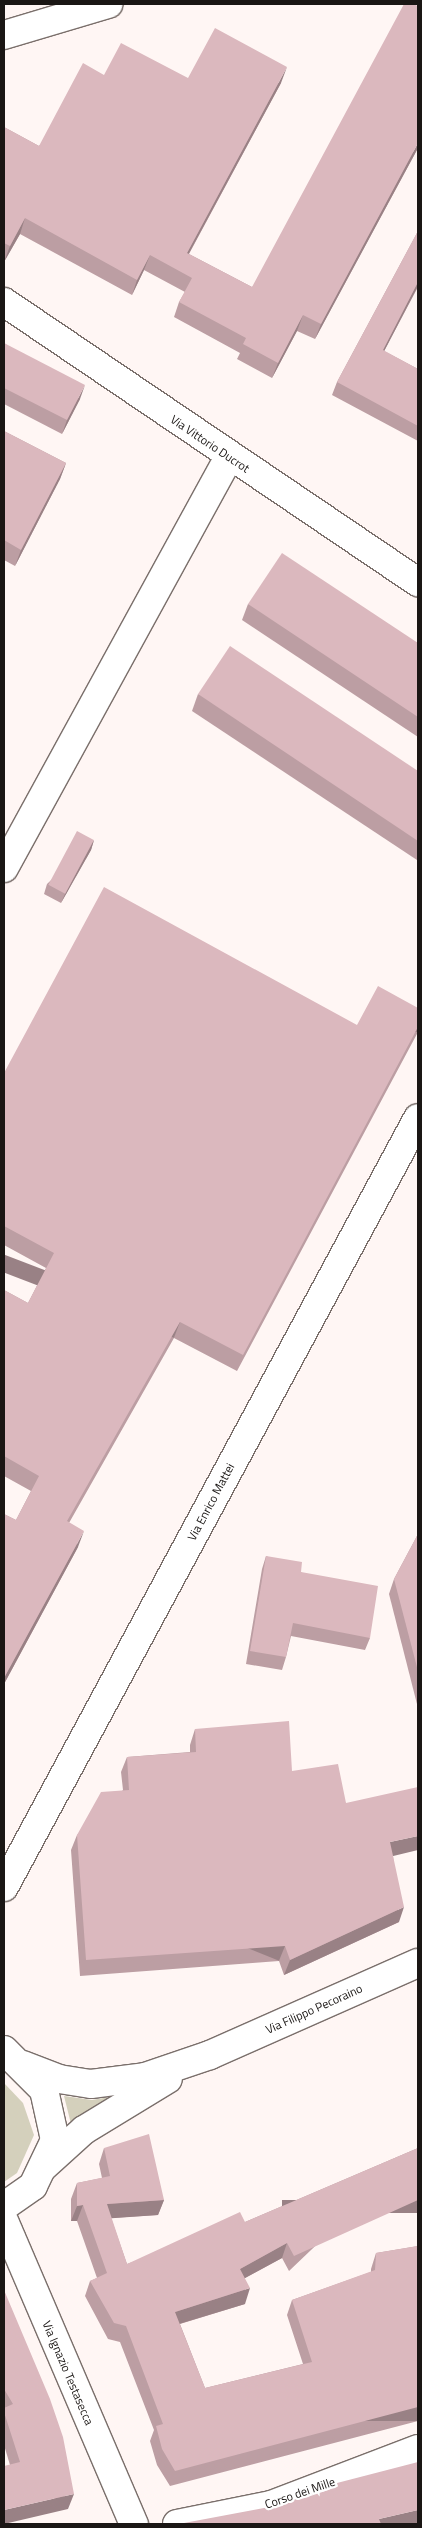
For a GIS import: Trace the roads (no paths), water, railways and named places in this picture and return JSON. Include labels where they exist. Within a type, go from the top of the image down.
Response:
[{"type":"street","points":[[4,35],[108,4]]},
{"type":"street","name":"Via Vittorio Ducrot","points":[[4,302],[229,457],[418,582]]},
{"type":"street","points":[[4,868],[229,457]]},
{"type":"street","name":"Via Enrico Mattei","points":[[4,1887],[418,1118]]},
{"type":"street","name":"Via Filippo Pecoraino","points":[[14,2058],[91,2084],[145,2077],[210,2055],[418,1963]]},
{"type":"street","name":"Via Filippo Pecoraino","points":[[43,2167],[84,2130],[210,2055]]},
{"type":"street","points":[[4,2206],[32,2186],[55,2140],[53,2120],[44,2090],[14,2058]]},
{"type":"street","name":"Via Ignazio Testasecca","points":[[4,2221],[134,2524]]},
{"type":"street","name":"Corso dei Mille","points":[[177,2524],[272,2505],[418,2449]]}]
